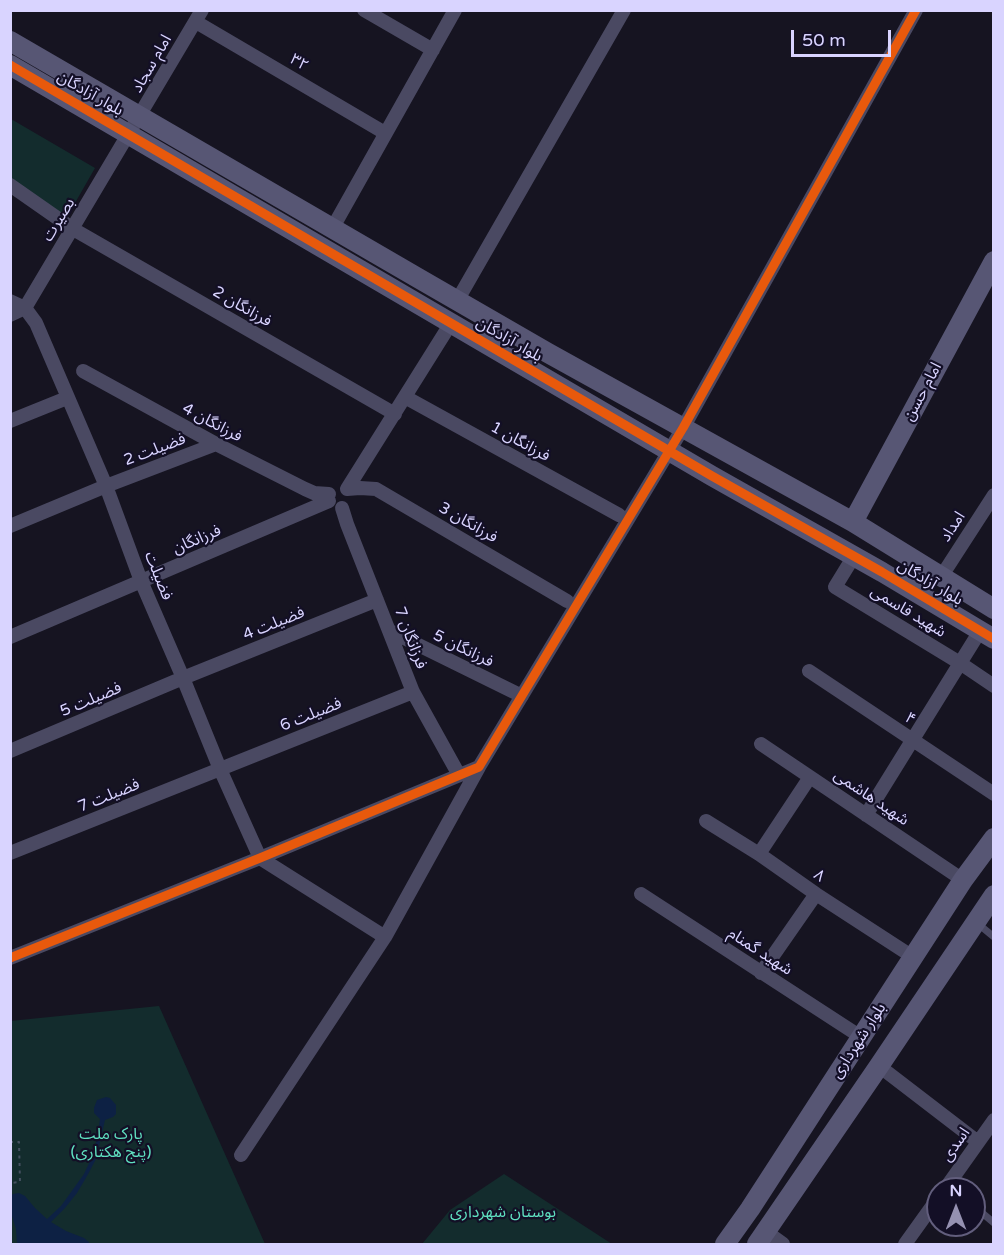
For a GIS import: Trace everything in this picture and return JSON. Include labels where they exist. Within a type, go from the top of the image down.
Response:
[{"type":"street","points":[[364,10],[433,50]]},
{"type":"street","points":[[332,229],[455,10]]},
{"type":"street","points":[[241,1155],[385,938],[479,767],[670,451],[916,10]]},
{"type":"street","points":[[457,301],[617,13]]},
{"type":"street","name":"امام سجاد","points":[[129,135],[199,16]]},
{"type":"street","name":"۳۲","points":[[199,16],[385,133]]},
{"type":"street","name":"بلوار آزادگان","points":[[10,41],[457,301],[853,522],[993,609]]},
{"type":"street","name":"بلوار آزادگان","points":[[10,65],[987,635]]},
{"type":"street","name":"بصیرت","points":[[25,308],[129,135]]},
{"type":"street","name":"فرزانگان 2","points":[[10,185],[73,229],[395,414]]},
{"type":"street","name":"امام حسن","points":[[853,522],[993,261]]},
{"type":"street","points":[[10,301],[25,308]]},
{"type":"street","points":[[10,315],[25,308]]},
{"type":"street","name":"فضیلت","points":[[25,308],[36,323],[106,486],[141,581],[260,858]]},
{"type":"street","points":[[347,489],[451,323]]},
{"type":"street","name":"فرزانگان 4","points":[[83,371],[216,444],[314,493],[329,498]]},
{"type":"street","name":"فرزانگان 1","points":[[405,397],[619,515]]},
{"type":"street","points":[[10,421],[68,398]]},
{"type":"street","name":"فضیلت 2","points":[[10,526],[216,444]]},
{"type":"street","points":[[340,486],[347,489],[351,496],[349,503],[342,508],[335,507],[329,498],[333,488],[340,486]]},
{"type":"street","name":"فرزانگان 3","points":[[347,489],[376,489],[567,601]]},
{"type":"street","name":"امداد","points":[[941,577],[993,495]]},
{"type":"street","name":"فرزانگان","points":[[10,637],[329,498]]},
{"type":"street","name":"فرزانگان 7","points":[[342,508],[413,692],[459,775]]},
{"type":"street","name":"شهید قاسمی","points":[[854,556],[835,587],[960,663],[993,686]]},
{"type":"street","name":"فضیلت 4","points":[[183,678],[377,600]]},
{"type":"street","name":"فرزانگان 5","points":[[390,632],[522,696]]},
{"type":"street","points":[[866,814],[960,663],[987,635]]},
{"type":"street","name":"۴","points":[[809,671],[993,794]]},
{"type":"street","name":"فضیلت 5","points":[[10,751],[183,678]]},
{"type":"street","name":"فضیلت 6","points":[[220,769],[413,692]]},
{"type":"street","name":"شهید هاشمی","points":[[761,744],[963,880]]},
{"type":"street","points":[[10,958],[479,767]]},
{"type":"street","name":"فضیلت 7","points":[[10,853],[220,769]]},
{"type":"street","points":[[759,854],[810,777]]},
{"type":"street","name":"۸","points":[[706,822],[759,854],[913,957]]},
{"type":"street","name":"بلوار شهرداری","points":[[725,1245],[963,880],[993,838]]},
{"type":"street","points":[[260,858],[385,938]]},
{"type":"street","name":"شهید گمنام","points":[[641,894],[861,1038]]},
{"type":"street","points":[[761,973],[816,894]]},
{"type":"street","name":"بلوار شهرداری","points":[[761,1238],[993,895]]},
{"type":"street","points":[[879,1066],[978,1142]]},
{"type":"street","name":"اسدی","points":[[955,1177],[993,1120]]},
{"type":"street","points":[[905,1245],[926,1215]]},
{"type":"street","points":[[761,1238],[783,1245]]},
{"type":"lane","points":[[976,923],[993,937]]},
{"type":"path","points":[[10,1142],[18,1142],[20,1182],[10,1183]]},
{"type":"green space","points":[[11,119],[95,168],[67,217],[11,185]]},
{"type":"green space","name":"پارک ملت (پنج هکتاری)","points":[[159,1006],[265,1244],[11,1244],[10,1021]]},
{"type":"green space","name":"بوستان شهرداری","points":[[504,1174],[612,1244],[422,1244],[450,1210]]},
{"type":"water","points":[[106,1097],[116,1105],[116,1114],[105,1120],[96,1159],[77,1193],[51,1222],[84,1238],[89,1244],[17,1244],[16,1229],[11,1213],[11,1196],[19,1193],[25,1196],[47,1219],[61,1206],[84,1174],[92,1157],[100,1119],[94,1113],[94,1108],[97,1100]]},
{"type":"cycle path","points":[[10,958],[479,767],[683,428],[916,10]]},
{"type":"cycle path","points":[[10,65],[994,639]]}]
